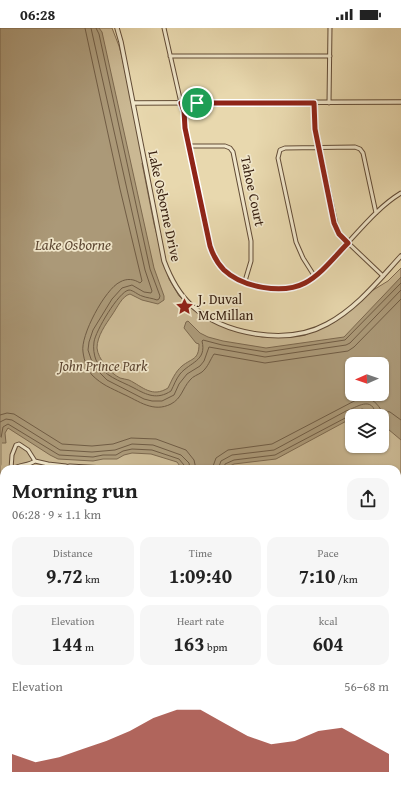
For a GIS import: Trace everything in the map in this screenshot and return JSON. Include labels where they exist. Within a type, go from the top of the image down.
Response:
[{"type":"street","name":"Lake Osborne Drive","points":[[117,28],[164,261],[177,289],[198,311],[216,322],[249,332],[277,336],[299,334],[328,323],[355,305],[401,256]]},
{"type":"street","points":[[164,28],[184,111],[185,128],[212,252],[222,268],[230,274],[245,281],[269,288],[285,289],[301,285],[315,277],[376,213],[401,193]]},
{"type":"street","points":[[329,103],[330,28]]},
{"type":"street","points":[[170,56],[330,56]]},
{"type":"street","points":[[133,103],[401,102]]},
{"type":"street","points":[[314,103],[315,128],[334,223],[339,234],[383,276]]},
{"type":"street","name":"Tahoe Court","points":[[189,146],[225,146],[230,148],[233,152],[252,240],[251,261],[245,281]]},
{"type":"street","points":[[315,277],[303,258],[296,242],[278,155],[280,150],[285,148],[355,147],[362,151],[376,213]]},
{"type":"street","points":[[12,465],[14,449],[17,444],[22,445],[28,450],[35,461]]},
{"type":"street","points":[[22,465],[35,461],[59,465]]},
{"type":"green space","name":"Lake Osborne","points":[[0,28],[112,28],[122,57],[144,162],[142,163],[154,224],[169,279],[179,296],[190,306],[217,323],[238,331],[262,337],[290,337],[305,335],[335,322],[365,295],[388,281],[401,268],[401,465],[0,465]]},
{"type":"water","name":"Lake Osborne","points":[[0,28],[99,28],[102,32],[154,268],[164,296],[164,300],[158,304],[142,300],[130,294],[127,295],[105,326],[98,339],[97,348],[105,365],[116,376],[129,380],[152,392],[162,391],[168,388],[180,368],[194,358],[198,353],[199,344],[196,343],[184,328],[186,322],[188,321],[200,333],[208,337],[266,348],[344,337],[401,277],[401,440],[389,430],[389,409],[345,409],[345,422],[276,459],[232,465],[179,465],[177,462],[151,454],[132,453],[117,459],[93,461],[58,459],[8,428],[5,433],[6,443],[0,443]]},
{"type":"waterway","points":[[0,439],[0,464]]},
{"type":"place","name":"J. Duval McMillan","points":[[185,307]]},
{"type":"route","points":[[181,103],[197,103],[314,103],[315,129],[334,223],[339,234],[348,243],[320,272],[306,283],[293,288],[285,289],[262,287],[236,278],[222,268],[218,263],[210,246],[185,128],[184,111],[181,103]]},
{"type":"park label","name":"John Prince Park","points":[[103,366]]}]
